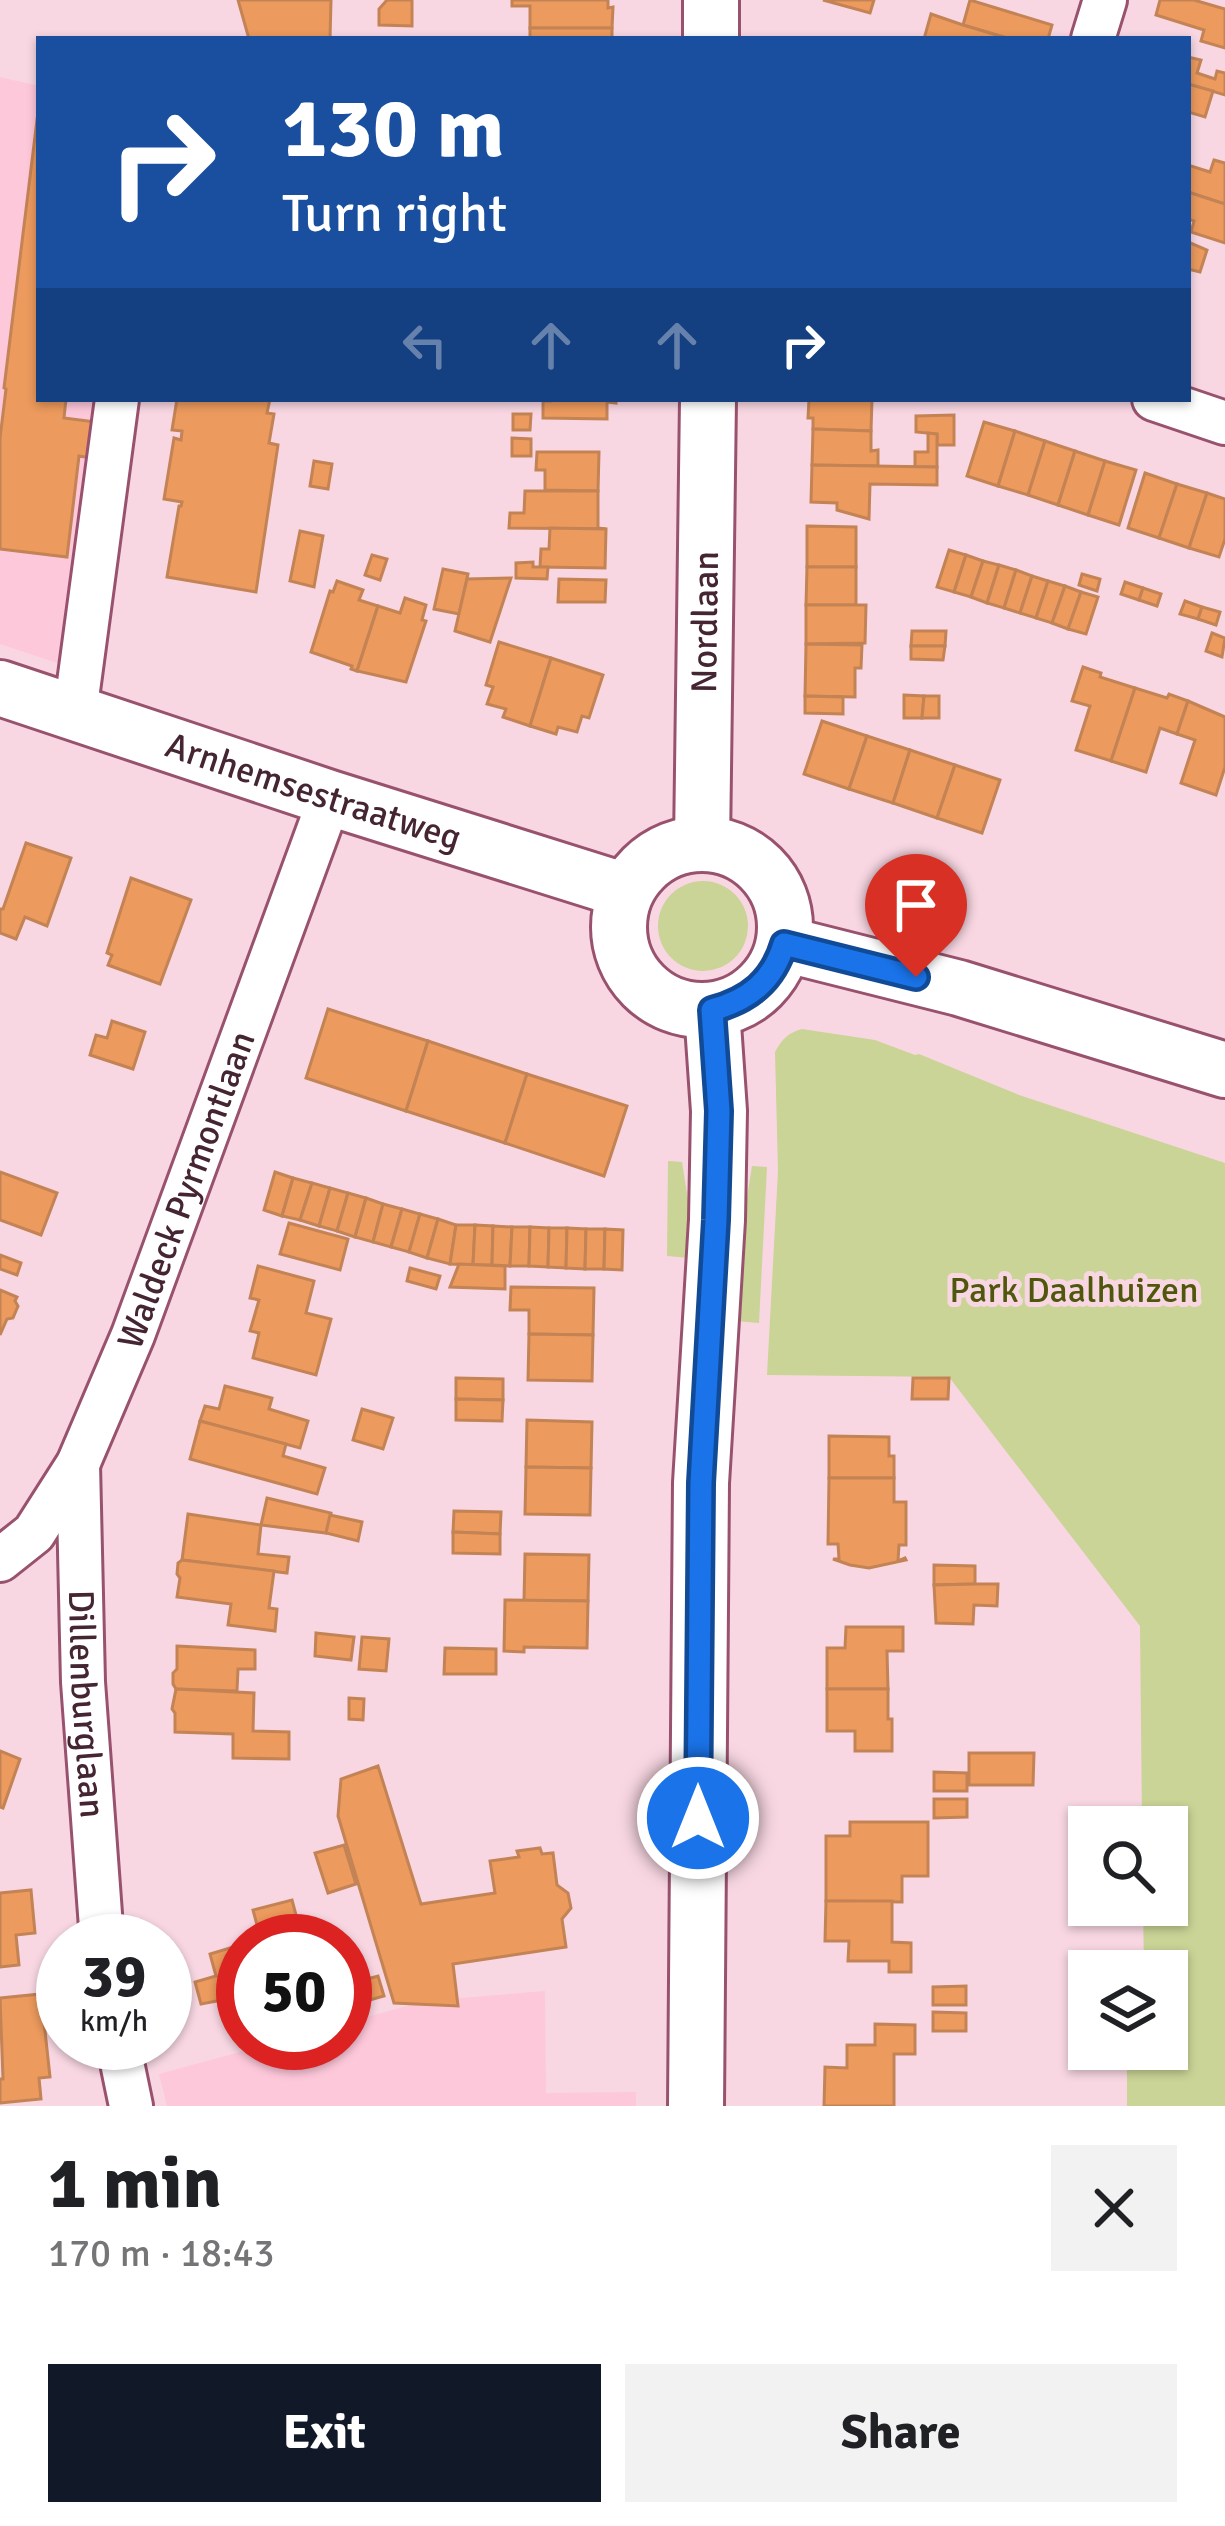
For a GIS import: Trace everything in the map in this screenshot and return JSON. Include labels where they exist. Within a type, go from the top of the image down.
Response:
[{"type":"main road","points":[[711,0],[711,36]]},
{"type":"main road","name":"Nordlaan","points":[[702,844],[708,402]]},
{"type":"main road","name":"Arnhemsestraatweg","points":[[0,688],[626,891]]},
{"type":"main road","points":[[702,844],[722,846],[758,865],[772,881],[785,922],[784,944],[773,971],[749,996],[712,1010],[668,1004],[649,992],[623,956],[619,934],[626,891],[639,872],[657,856],[702,844]]},
{"type":"main road","points":[[784,944],[959,988],[1225,1070]]},
{"type":"main road","points":[[697,2106],[701,1483],[719,1111],[712,1010]]},
{"type":"street","points":[[1094,36],[1105,0]]},
{"type":"street","points":[[74,713],[117,402]]},
{"type":"street","points":[[1163,402],[1225,423]]},
{"type":"street","name":"Waldeck Pyrmontlaan","points":[[0,1560],[34,1532],[78,1464],[133,1335],[330,798]]},
{"type":"street","name":"Dillenburglaan","points":[[78,1464],[83,1682],[100,1914]]},
{"type":"street","points":[[124,2070],[131,2106]]},
{"type":"shaded area","points":[[0,77],[36,85],[36,402],[136,402],[102,678],[0,644]]},
{"type":"shaded area","points":[[545,1991],[546,2093],[636,2092],[636,2106],[167,2106],[159,2074],[192,2070],[192,2065],[216,2058],[216,2070],[372,2070],[372,2016],[425,2001]]},
{"type":"green space","points":[[703,881],[735,894],[748,926],[735,958],[703,971],[671,958],[658,926],[671,894]]},
{"type":"green space","name":"Park Daalhuizen","points":[[802,1029],[875,1040],[1019,1095],[1225,1163],[1225,2106],[1127,2106],[1127,2070],[1188,2070],[1188,1950],[1144,1950],[1143,1926],[1188,1926],[1188,1806],[1142,1806],[1140,1626],[949,1377],[767,1375],[778,1171],[775,1052]]},
{"type":"green space","points":[[668,1161],[682,1162],[691,1219],[690,1258],[667,1256]]},
{"type":"green space","points":[[752,1166],[767,1167],[759,1323],[736,1321],[741,1236]]},
{"type":"building","points":[[238,0],[331,0],[330,36],[248,36]]},
{"type":"building","points":[[387,0],[412,0],[412,26],[379,25],[379,9]]},
{"type":"building","points":[[512,0],[608,0],[608,8],[613,7],[612,28],[530,28],[530,6],[512,6]]},
{"type":"building","points":[[823,0],[874,0],[870,13]]},
{"type":"building","points":[[970,0],[1052,25],[1049,36],[1000,36],[963,25]]},
{"type":"building","points":[[1160,0],[1194,0],[1225,9],[1225,48],[1201,41],[1204,30],[1156,15]]},
{"type":"building","points":[[931,14],[1000,36],[925,36]]},
{"type":"building","points":[[530,28],[612,28],[612,36],[530,36]]},
{"type":"building","points":[[1191,58],[1201,60],[1197,73],[1215,79],[1217,71],[1225,73],[1225,95],[1191,85]]},
{"type":"building","points":[[1191,85],[1213,91],[1205,117],[1191,113]]},
{"type":"building","points":[[36,128],[36,402],[66,402],[64,418],[96,422],[91,458],[79,456],[67,557],[0,549],[4,388]]},
{"type":"building","points":[[1214,160],[1225,163],[1225,204],[1191,193],[1191,166],[1210,172]]},
{"type":"building","points":[[1191,193],[1225,204],[1225,243],[1191,232]]},
{"type":"building","points":[[1191,243],[1207,250],[1200,272],[1191,270]]},
{"type":"building","points":[[177,402],[269,402],[267,413],[274,414],[269,443],[278,445],[256,592],[167,577],[182,502],[164,499],[174,438],[181,440],[182,431],[172,430]]},
{"type":"building","points":[[543,402],[607,402],[607,419],[543,418]]},
{"type":"building","points":[[809,402],[872,402],[871,431],[813,429],[813,418],[808,418]]},
{"type":"building","points":[[513,414],[531,414],[530,430],[513,430]]},
{"type":"building","points":[[954,415],[954,445],[937,445],[937,434],[916,432],[916,416]]},
{"type":"building","points":[[984,422],[1015,431],[998,486],[967,476]]},
{"type":"building","points":[[813,429],[871,431],[871,451],[878,450],[878,466],[812,465]]},
{"type":"building","points":[[1015,431],[1045,441],[1028,495],[998,486]]},
{"type":"building","points":[[928,433],[937,434],[937,467],[915,467],[915,452],[928,452]]},
{"type":"building","points":[[512,438],[531,439],[531,456],[512,456]]},
{"type":"building","points":[[1045,441],[1075,451],[1058,505],[1028,495]]},
{"type":"building","points":[[1075,451],[1105,461],[1088,515],[1058,505]]},
{"type":"building","points":[[537,452],[599,452],[598,491],[545,490],[545,470],[536,470]]},
{"type":"building","points":[[314,461],[332,464],[328,489],[310,486]]},
{"type":"building","points":[[1105,461],[1136,470],[1119,525],[1088,515]]},
{"type":"building","points":[[812,465],[937,467],[937,485],[870,484],[869,519],[837,510],[837,503],[811,502]]},
{"type":"building","points":[[1145,473],[1177,484],[1159,538],[1128,528]]},
{"type":"building","points":[[1177,484],[1207,493],[1189,548],[1159,538]]},
{"type":"building","points":[[525,491],[598,491],[598,528],[606,529],[509,528],[510,513],[524,513]]},
{"type":"building","points":[[1207,493],[1225,499],[1225,539],[1219,557],[1189,548]]},
{"type":"building","points":[[807,526],[856,527],[856,567],[807,567]]},
{"type":"building","points":[[550,528],[606,529],[605,568],[540,567],[541,549],[549,549]]},
{"type":"building","points":[[300,531],[323,536],[314,587],[290,581]]},
{"type":"building","points":[[949,550],[966,555],[954,592],[937,587]]},
{"type":"building","points":[[372,555],[387,559],[380,580],[365,575]]},
{"type":"building","points":[[966,555],[983,561],[971,597],[954,592]]},
{"type":"building","points":[[983,561],[999,565],[987,603],[971,597]]},
{"type":"building","points":[[533,562],[533,567],[548,567],[547,579],[516,578],[516,563]]},
{"type":"building","points":[[999,565],[1016,570],[1004,608],[987,603]]},
{"type":"building","points":[[807,567],[856,567],[856,605],[806,605]]},
{"type":"building","points":[[443,569],[468,574],[459,614],[434,609]]},
{"type":"building","points":[[1016,570],[1032,576],[1020,613],[1004,608]]},
{"type":"building","points":[[1082,574],[1100,579],[1097,591],[1079,585]]},
{"type":"building","points":[[1032,576],[1048,581],[1036,618],[1020,613]]},
{"type":"building","points":[[511,578],[490,642],[455,631],[467,579]]},
{"type":"building","points":[[559,579],[606,580],[605,602],[558,602]]},
{"type":"building","points":[[337,581],[363,590],[359,600],[378,606],[357,671],[311,652]]},
{"type":"building","points":[[1048,581],[1065,586],[1052,623],[1036,618]]},
{"type":"building","points":[[1125,582],[1143,588],[1139,600],[1121,594]]},
{"type":"building","points":[[1065,586],[1081,592],[1068,629],[1052,623]]},
{"type":"building","points":[[1143,588],[1161,594],[1157,606],[1139,600]]},
{"type":"building","points":[[1081,592],[1098,597],[1086,634],[1068,629]]},
{"type":"building","points":[[405,598],[426,605],[422,620],[426,621],[406,682],[357,671],[378,606],[400,613]]},
{"type":"building","points":[[1185,601],[1202,607],[1198,619],[1180,614]]},
{"type":"building","points":[[806,605],[866,605],[865,643],[806,644]]},
{"type":"building","points":[[1202,607],[1220,612],[1216,625],[1198,619]]},
{"type":"building","points":[[912,631],[946,631],[945,646],[911,646]]},
{"type":"building","points":[[1212,633],[1225,638],[1222,657],[1206,651]]},
{"type":"building","points":[[499,642],[551,658],[530,726],[503,717],[506,709],[487,704],[493,687],[486,685]]},
{"type":"building","points":[[806,644],[862,645],[861,668],[855,668],[855,697],[805,696]]},
{"type":"building","points":[[911,646],[945,646],[943,660],[911,659]]},
{"type":"building","points":[[551,658],[603,675],[589,718],[582,716],[577,732],[558,727],[556,734],[530,726]]},
{"type":"building","points":[[1083,667],[1135,688],[1111,761],[1076,750],[1090,706],[1072,701]]},
{"type":"building","points":[[1135,688],[1188,701],[1177,734],[1160,728],[1146,772],[1111,761]]},
{"type":"building","points":[[904,695],[924,696],[922,718],[904,718]]},
{"type":"building","points":[[805,696],[843,697],[843,714],[805,713]]},
{"type":"building","points":[[924,696],[939,696],[939,718],[922,718]]},
{"type":"building","points":[[1188,701],[1225,717],[1225,767],[1216,795],[1181,783],[1195,740],[1177,734]]},
{"type":"building","points":[[822,721],[867,736],[849,789],[804,774]]},
{"type":"building","points":[[867,736],[910,750],[893,803],[849,789]]},
{"type":"building","points":[[910,750],[955,765],[937,818],[893,803]]},
{"type":"building","points":[[955,765],[1000,780],[982,833],[937,818]]},
{"type":"building","points":[[26,843],[71,858],[47,926],[25,917],[16,939],[0,933],[0,909]]},
{"type":"building","points":[[131,878],[191,900],[160,984],[108,965],[112,955],[107,953]]},
{"type":"building","points":[[328,1009],[428,1041],[406,1111],[306,1078]]},
{"type":"building","points":[[112,1021],[145,1032],[133,1069],[90,1055],[96,1035],[107,1038]]},
{"type":"building","points":[[428,1041],[527,1074],[505,1143],[406,1111]]},
{"type":"building","points":[[527,1074],[627,1106],[604,1176],[505,1143]]},
{"type":"building","points":[[0,1172],[57,1193],[41,1235],[0,1220]]},
{"type":"building","points":[[275,1172],[293,1178],[282,1216],[264,1210]]},
{"type":"building","points":[[293,1178],[312,1183],[300,1220],[282,1216]]},
{"type":"building","points":[[312,1183],[330,1188],[319,1226],[300,1220]]},
{"type":"building","points":[[330,1188],[348,1193],[337,1231],[319,1226]]},
{"type":"building","points":[[348,1193],[366,1198],[355,1237],[337,1231]]},
{"type":"building","points":[[366,1198],[383,1204],[373,1242],[355,1237]]},
{"type":"building","points":[[383,1204],[402,1209],[391,1247],[373,1242]]},
{"type":"building","points":[[402,1209],[420,1214],[409,1252],[391,1247]]},
{"type":"building","points":[[420,1214],[438,1219],[427,1258],[409,1252]]},
{"type":"building","points":[[438,1219],[456,1225],[450,1264],[427,1258]]},
{"type":"building","points":[[289,1223],[348,1239],[340,1270],[280,1254]]},
{"type":"building","points":[[456,1225],[475,1225],[473,1265],[450,1264]]},
{"type":"building","points":[[475,1225],[493,1226],[492,1265],[473,1265]]},
{"type":"building","points":[[493,1226],[512,1227],[510,1266],[492,1265]]},
{"type":"building","points":[[512,1227],[530,1227],[529,1266],[510,1266]]},
{"type":"building","points":[[530,1227],[549,1228],[548,1267],[529,1266]]},
{"type":"building","points":[[549,1228],[567,1228],[566,1268],[548,1267]]},
{"type":"building","points":[[567,1228],[586,1229],[585,1269],[566,1268]]},
{"type":"building","points":[[586,1229],[605,1229],[604,1269],[585,1269]]},
{"type":"building","points":[[605,1229],[623,1230],[622,1270],[604,1269]]},
{"type":"building","points":[[0,1255],[21,1263],[17,1275],[0,1269]]},
{"type":"building","points":[[459,1264],[505,1266],[505,1289],[450,1287]]},
{"type":"building","points":[[258,1266],[314,1281],[306,1313],[331,1319],[316,1375],[253,1358],[259,1333],[250,1331],[259,1300],[250,1298]]},
{"type":"building","points":[[410,1268],[440,1276],[436,1289],[407,1281]]},
{"type":"building","points":[[511,1287],[594,1288],[593,1335],[529,1334],[529,1310],[510,1310]]},
{"type":"building","points":[[0,1290],[17,1297],[18,1306],[0,1335]]},
{"type":"building","points":[[529,1334],[593,1335],[592,1381],[528,1380]]},
{"type":"building","points":[[456,1378],[503,1379],[503,1400],[456,1399]]},
{"type":"building","points":[[913,1378],[949,1378],[948,1399],[912,1399]]},
{"type":"building","points":[[225,1386],[272,1398],[269,1409],[308,1421],[300,1448],[200,1421],[205,1406],[219,1409]]},
{"type":"building","points":[[456,1399],[503,1400],[502,1421],[456,1420]]},
{"type":"building","points":[[362,1409],[393,1418],[383,1449],[353,1440]]},
{"type":"building","points":[[527,1420],[592,1422],[591,1468],[526,1467]]},
{"type":"building","points":[[200,1421],[286,1444],[283,1456],[325,1468],[317,1494],[190,1459]]},
{"type":"building","points":[[829,1436],[889,1437],[894,1478],[829,1478]]},
{"type":"building","points":[[526,1467],[591,1468],[590,1515],[525,1514]]},
{"type":"building","points":[[829,1478],[894,1478],[894,1502],[906,1502],[906,1545],[899,1545],[898,1561],[906,1560],[869,1568],[833,1559],[839,1559],[838,1544],[828,1544]]},
{"type":"building","points":[[267,1498],[331,1513],[326,1533],[261,1525]]},
{"type":"building","points":[[454,1511],[501,1512],[500,1534],[453,1532]]},
{"type":"building","points":[[188,1514],[261,1525],[258,1554],[289,1557],[287,1573],[182,1560]]},
{"type":"building","points":[[330,1515],[362,1522],[358,1541],[326,1533]]},
{"type":"building","points":[[453,1532],[500,1534],[500,1554],[453,1553]]},
{"type":"building","points":[[525,1554],[589,1555],[588,1601],[524,1601]]},
{"type":"building","points":[[182,1560],[274,1571],[269,1608],[277,1609],[275,1631],[228,1625],[231,1604],[177,1597]]},
{"type":"building","points":[[934,1565],[975,1566],[975,1584],[934,1585]]},
{"type":"building","points":[[998,1584],[997,1606],[974,1605],[973,1624],[936,1623],[934,1585]]},
{"type":"building","points":[[505,1600],[588,1601],[587,1648],[504,1651]]},
{"type":"building","points":[[846,1627],[903,1627],[903,1651],[887,1651],[888,1689],[827,1689],[827,1648],[845,1648]]},
{"type":"building","points":[[316,1633],[354,1637],[351,1660],[315,1656]]},
{"type":"building","points":[[362,1637],[389,1639],[386,1671],[359,1669]]},
{"type":"building","points":[[177,1646],[255,1650],[255,1669],[238,1669],[237,1691],[176,1689]]},
{"type":"building","points":[[445,1648],[496,1649],[496,1674],[444,1674]]},
{"type":"building","points":[[176,1689],[254,1693],[253,1731],[289,1732],[289,1759],[233,1758],[233,1734],[175,1732]]},
{"type":"building","points":[[827,1689],[888,1689],[892,1751],[855,1751],[855,1731],[827,1731]]},
{"type":"building","points":[[349,1698],[364,1699],[363,1720],[349,1719]]},
{"type":"building","points":[[0,1751],[20,1759],[3,1808],[0,1807]]},
{"type":"building","points":[[969,1753],[1034,1753],[1033,1785],[969,1785]]},
{"type":"building","points":[[378,1766],[421,1904],[495,1893],[490,1861],[540,1848],[542,1854],[553,1853],[557,1885],[568,1893],[571,1908],[562,1919],[566,1947],[453,1964],[458,2006],[394,2003],[372,1930],[372,1914],[367,1914],[338,1816],[341,1779]]},
{"type":"building","points":[[934,1772],[967,1773],[967,1791],[934,1791]]},
{"type":"building","points":[[934,1799],[967,1799],[967,1817],[934,1818]]},
{"type":"building","points":[[850,1822],[928,1822],[928,1876],[902,1876],[902,1902],[826,1901],[826,1836],[850,1836]]},
{"type":"building","points":[[344,1845],[356,1884],[328,1893],[315,1853]]},
{"type":"building","points":[[31,1890],[35,1933],[16,1935],[19,1965],[0,1967],[0,1893]]},
{"type":"building","points":[[292,1900],[296,1914],[254,1914],[253,1910]]},
{"type":"building","points":[[826,1901],[892,1901],[892,1942],[911,1943],[911,1972],[889,1972],[889,1961],[848,1961],[849,1941],[825,1941]]},
{"type":"building","points":[[216,1976],[216,2001],[201,2004],[195,1982]]},
{"type":"building","points":[[378,1976],[384,1996],[372,1999],[372,1978]]},
{"type":"building","points":[[966,1986],[966,2005],[933,2005],[933,1987]]},
{"type":"building","points":[[36,1994],[36,2070],[49,2070],[50,2077],[39,2078],[41,2099],[0,2103],[0,1998]]},
{"type":"building","points":[[933,2012],[966,2013],[966,2031],[933,2031]]},
{"type":"building","points":[[875,2024],[915,2025],[915,2054],[894,2054],[894,2106],[824,2106],[825,2067],[847,2068],[847,2045],[875,2045]]},
{"type":"route","points":[[698,1818],[701,1483],[719,1111],[712,1010],[749,996],[773,971],[784,944],[916,977]]}]
